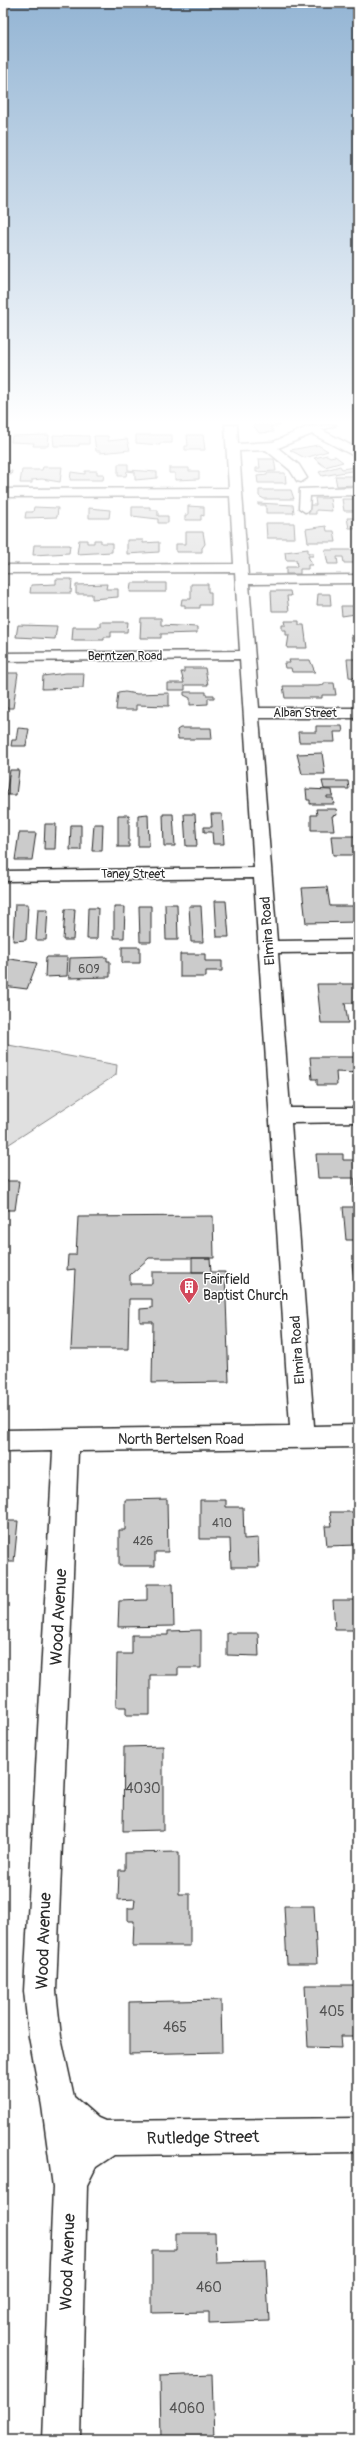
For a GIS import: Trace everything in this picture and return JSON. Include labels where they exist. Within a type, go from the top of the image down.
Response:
[{"type":"street","name":"Elmira Road","points":[[239,539],[303,1438]]},
{"type":"street","points":[[3,569],[241,574],[358,579]]},
{"type":"street","name":"Berntzen Road","points":[[3,656],[247,655]]},
{"type":"street","name":"Alban Street","points":[[251,713],[358,712]]},
{"type":"street","name":"Taney Street","points":[[3,876],[263,873]]},
{"type":"street","points":[[268,948],[358,946]]},
{"type":"street","points":[[280,1116],[358,1115]]},
{"type":"street","name":"North Bertelsen Road","points":[[3,1441],[303,1438],[358,1436]]},
{"type":"street","name":"Wood Avenue","points":[[62,2440],[70,2187],[59,2106],[45,2037],[40,1991],[66,1440]]},
{"type":"street","name":"Rutledge Street","points":[[59,2106],[86,2130],[104,2138],[358,2136]]},
{"type":"street","points":[[70,2187],[75,2169],[87,2150],[112,2138]]},
{"type":"shaded area","points":[[3,1044],[117,1065],[116,1075],[3,1148]]},
{"type":"building","points":[[186,539],[204,539],[205,544],[202,548],[202,552],[176,552],[176,544],[186,544]]},
{"type":"building","points":[[308,539],[335,539],[336,542],[308,542]]},
{"type":"building","points":[[79,540],[87,540],[87,543],[94,543],[94,540],[101,540],[101,543],[112,543],[112,552],[77,554]]},
{"type":"building","points":[[127,540],[143,540],[143,543],[159,542],[159,552],[127,554]]},
{"type":"building","points":[[34,545],[70,545],[69,553],[33,555]]},
{"type":"building","points":[[308,549],[308,553],[313,553],[313,556],[308,556],[312,565],[308,565],[308,569],[300,569],[300,574],[286,574],[286,567],[297,567],[296,560],[286,560],[285,552]]},
{"type":"building","points":[[325,550],[358,550],[358,563],[344,563],[343,557],[337,557],[338,564],[328,564]]},
{"type":"building","points":[[56,579],[72,579],[71,593],[30,593],[31,585],[56,584]]},
{"type":"building","points":[[131,583],[166,583],[166,592],[130,592]]},
{"type":"building","points":[[3,584],[7,584],[5,598],[3,598]]},
{"type":"building","points":[[107,584],[106,589],[118,589],[118,597],[92,599],[92,594],[76,594],[76,585]]},
{"type":"building","points":[[191,584],[208,584],[208,592],[211,592],[211,605],[200,605],[200,608],[185,608],[185,605],[181,605],[182,599],[191,599]]},
{"type":"building","points":[[271,591],[290,591],[291,596],[287,596],[289,611],[272,611]]},
{"type":"building","points":[[318,594],[330,594],[331,605],[317,605]]},
{"type":"building","points":[[341,606],[354,606],[355,614],[342,616]]},
{"type":"building","points":[[141,618],[161,618],[161,625],[197,627],[197,633],[161,634],[161,638],[140,638]]},
{"type":"building","points":[[285,621],[299,621],[299,625],[304,625],[307,648],[287,648],[289,635],[286,635],[286,630],[282,630],[282,625],[286,625]]},
{"type":"building","points":[[100,622],[128,622],[127,632],[111,632],[111,637],[104,637],[104,640],[72,640],[73,627],[100,627]]},
{"type":"building","points":[[3,625],[8,625],[5,638],[3,638]]},
{"type":"building","points":[[18,625],[57,626],[55,639],[16,637]]},
{"type":"building","points":[[351,635],[358,636],[358,646],[353,646]]},
{"type":"building","points":[[347,659],[357,659],[358,681],[357,678],[349,677]]},
{"type":"building","points":[[289,660],[310,660],[315,672],[292,672],[291,668],[285,668],[284,663],[290,663]]},
{"type":"building","points":[[184,668],[205,668],[208,685],[185,685],[185,690],[167,690],[167,683],[184,683],[181,672],[184,672]]},
{"type":"building","points":[[3,673],[18,673],[13,708],[3,708]]},
{"type":"building","points":[[66,673],[84,673],[83,688],[42,689],[43,676]]},
{"type":"building","points":[[324,683],[334,683],[336,695],[322,695],[322,698],[285,698],[283,686],[318,686],[324,685]]},
{"type":"building","points":[[125,692],[137,694],[169,693],[169,706],[136,705],[136,710],[116,710],[118,693]]},
{"type":"building","points":[[184,692],[206,692],[206,695],[214,695],[214,698],[208,698],[208,704],[190,705],[190,698],[184,695]]},
{"type":"building","points":[[316,726],[342,726],[343,732],[334,732],[335,742],[299,742],[298,732],[316,732]]},
{"type":"building","points":[[18,728],[29,729],[26,746],[11,746],[12,740],[16,740]]},
{"type":"building","points":[[180,728],[211,728],[212,739],[178,739],[177,730]]},
{"type":"building","points":[[322,753],[325,774],[302,774],[297,754]]},
{"type":"building","points":[[10,770],[19,770],[16,795],[6,795]]},
{"type":"building","points":[[322,781],[348,781],[349,789],[324,789]]},
{"type":"building","points":[[306,789],[332,790],[333,796],[327,796],[327,798],[333,798],[334,804],[310,804],[310,800],[307,800]]},
{"type":"building","points":[[316,809],[336,809],[337,815],[332,816],[334,830],[311,830],[311,815],[317,815]]},
{"type":"building","points":[[148,814],[149,846],[138,846],[138,815]]},
{"type":"building","points":[[163,814],[173,814],[175,846],[164,846]]},
{"type":"building","points":[[184,814],[195,814],[197,846],[186,846]]},
{"type":"building","points":[[211,814],[222,814],[224,844],[213,844],[212,832],[204,832],[204,827],[212,827]]},
{"type":"building","points":[[118,815],[129,815],[129,847],[118,847]]},
{"type":"building","points":[[45,824],[56,824],[55,849],[44,849]]},
{"type":"building","points":[[94,824],[103,824],[102,851],[92,851]]},
{"type":"building","points":[[71,825],[81,825],[81,850],[70,850]]},
{"type":"building","points":[[19,833],[36,833],[32,860],[15,860]]},
{"type":"building","points":[[331,836],[358,836],[358,855],[333,855]]},
{"type":"building","points":[[327,887],[330,906],[356,906],[358,922],[306,923],[302,888]]},
{"type":"building","points":[[215,901],[226,901],[229,937],[217,937]]},
{"type":"building","points":[[15,904],[28,904],[26,940],[13,941]]},
{"type":"building","points":[[165,904],[177,904],[178,940],[166,940]]},
{"type":"building","points":[[139,906],[151,906],[151,942],[140,942]]},
{"type":"building","points":[[189,906],[201,906],[203,942],[191,942]]},
{"type":"building","points":[[114,907],[125,907],[124,938],[114,938]]},
{"type":"building","points":[[88,908],[98,908],[97,939],[87,939]]},
{"type":"building","points":[[38,909],[48,909],[46,940],[36,940]]},
{"type":"building","points":[[65,909],[75,909],[73,940],[63,940]]},
{"type":"building","points":[[122,947],[140,947],[140,963],[122,963]]},
{"type":"building","points":[[180,954],[205,954],[205,961],[222,961],[222,971],[206,971],[206,977],[180,977]]},
{"type":"building","points":[[46,957],[68,957],[67,976],[45,977]]},
{"type":"building","points":[[107,957],[107,961],[110,961],[110,977],[69,978],[70,958]]},
{"type":"building","points":[[3,958],[37,963],[27,989],[3,986],[7,974],[3,974]]},
{"type":"building","points":[[317,984],[358,984],[358,1003],[345,1003],[348,1023],[321,1023]]},
{"type":"building","points":[[310,1057],[358,1057],[358,1073],[336,1072],[337,1085],[317,1085],[317,1079],[312,1079]]},
{"type":"building","points":[[316,1154],[343,1154],[343,1160],[358,1160],[358,1190],[355,1190],[354,1178],[318,1178]]},
{"type":"building","points":[[6,1181],[19,1181],[15,1210],[3,1210]]},
{"type":"building","points":[[343,1207],[358,1207],[358,1240],[346,1240]]},
{"type":"building","name":"Fairfield Baptist Church","points":[[213,1216],[214,1258],[149,1258],[130,1275],[130,1284],[152,1284],[152,1272],[225,1272],[229,1382],[152,1383],[153,1322],[140,1322],[140,1309],[152,1308],[152,1299],[129,1299],[128,1349],[71,1349],[75,1269],[67,1270],[68,1255],[76,1255],[78,1217]]},
{"type":"building","points":[[192,1258],[210,1258],[211,1272],[192,1272]]},
{"type":"building","points":[[352,1264],[358,1264],[358,1303],[357,1303]]},
{"type":"building","points":[[167,1499],[168,1552],[155,1552],[155,1566],[119,1566],[119,1530],[125,1530],[125,1500]]},
{"type":"building","points":[[200,1500],[226,1500],[226,1507],[243,1507],[244,1539],[258,1538],[259,1567],[231,1567],[230,1539],[200,1539]]},
{"type":"building","points":[[330,1512],[358,1512],[358,1545],[327,1546],[325,1526],[332,1526]]},
{"type":"building","points":[[3,1521],[18,1521],[14,1562],[3,1562]]},
{"type":"building","points":[[147,1584],[173,1584],[174,1626],[118,1627],[119,1601],[147,1600]]},
{"type":"building","points":[[333,1600],[358,1600],[358,1630],[335,1630]]},
{"type":"building","points":[[201,1630],[201,1668],[178,1668],[178,1675],[150,1675],[150,1715],[126,1715],[126,1707],[116,1707],[117,1654],[132,1654],[132,1635],[168,1635],[168,1631]]},
{"type":"building","points":[[227,1633],[258,1633],[259,1656],[227,1655]]},
{"type":"building","points":[[163,1746],[163,1830],[123,1831],[124,1747]]},
{"type":"building","points":[[179,1852],[179,1894],[190,1894],[190,1946],[133,1946],[134,1921],[128,1921],[128,1908],[134,1908],[135,1899],[118,1900],[119,1870],[125,1870],[125,1853]]},
{"type":"building","points":[[284,1906],[314,1906],[317,1964],[287,1964]]},
{"type":"building","points":[[305,1985],[358,1985],[358,2036],[341,2036],[342,2048],[308,2047]]},
{"type":"building","points":[[221,2000],[222,2052],[129,2054],[129,2002]]},
{"type":"building","points":[[176,2233],[215,2233],[216,2262],[266,2261],[269,2321],[209,2323],[209,2312],[152,2313],[152,2250],[176,2250]]},
{"type":"building","points":[[212,2374],[214,2440],[161,2440],[160,2376]]},
{"type":"place","name":"Fairfield Baptist Church","points":[[189,1304]]}]
